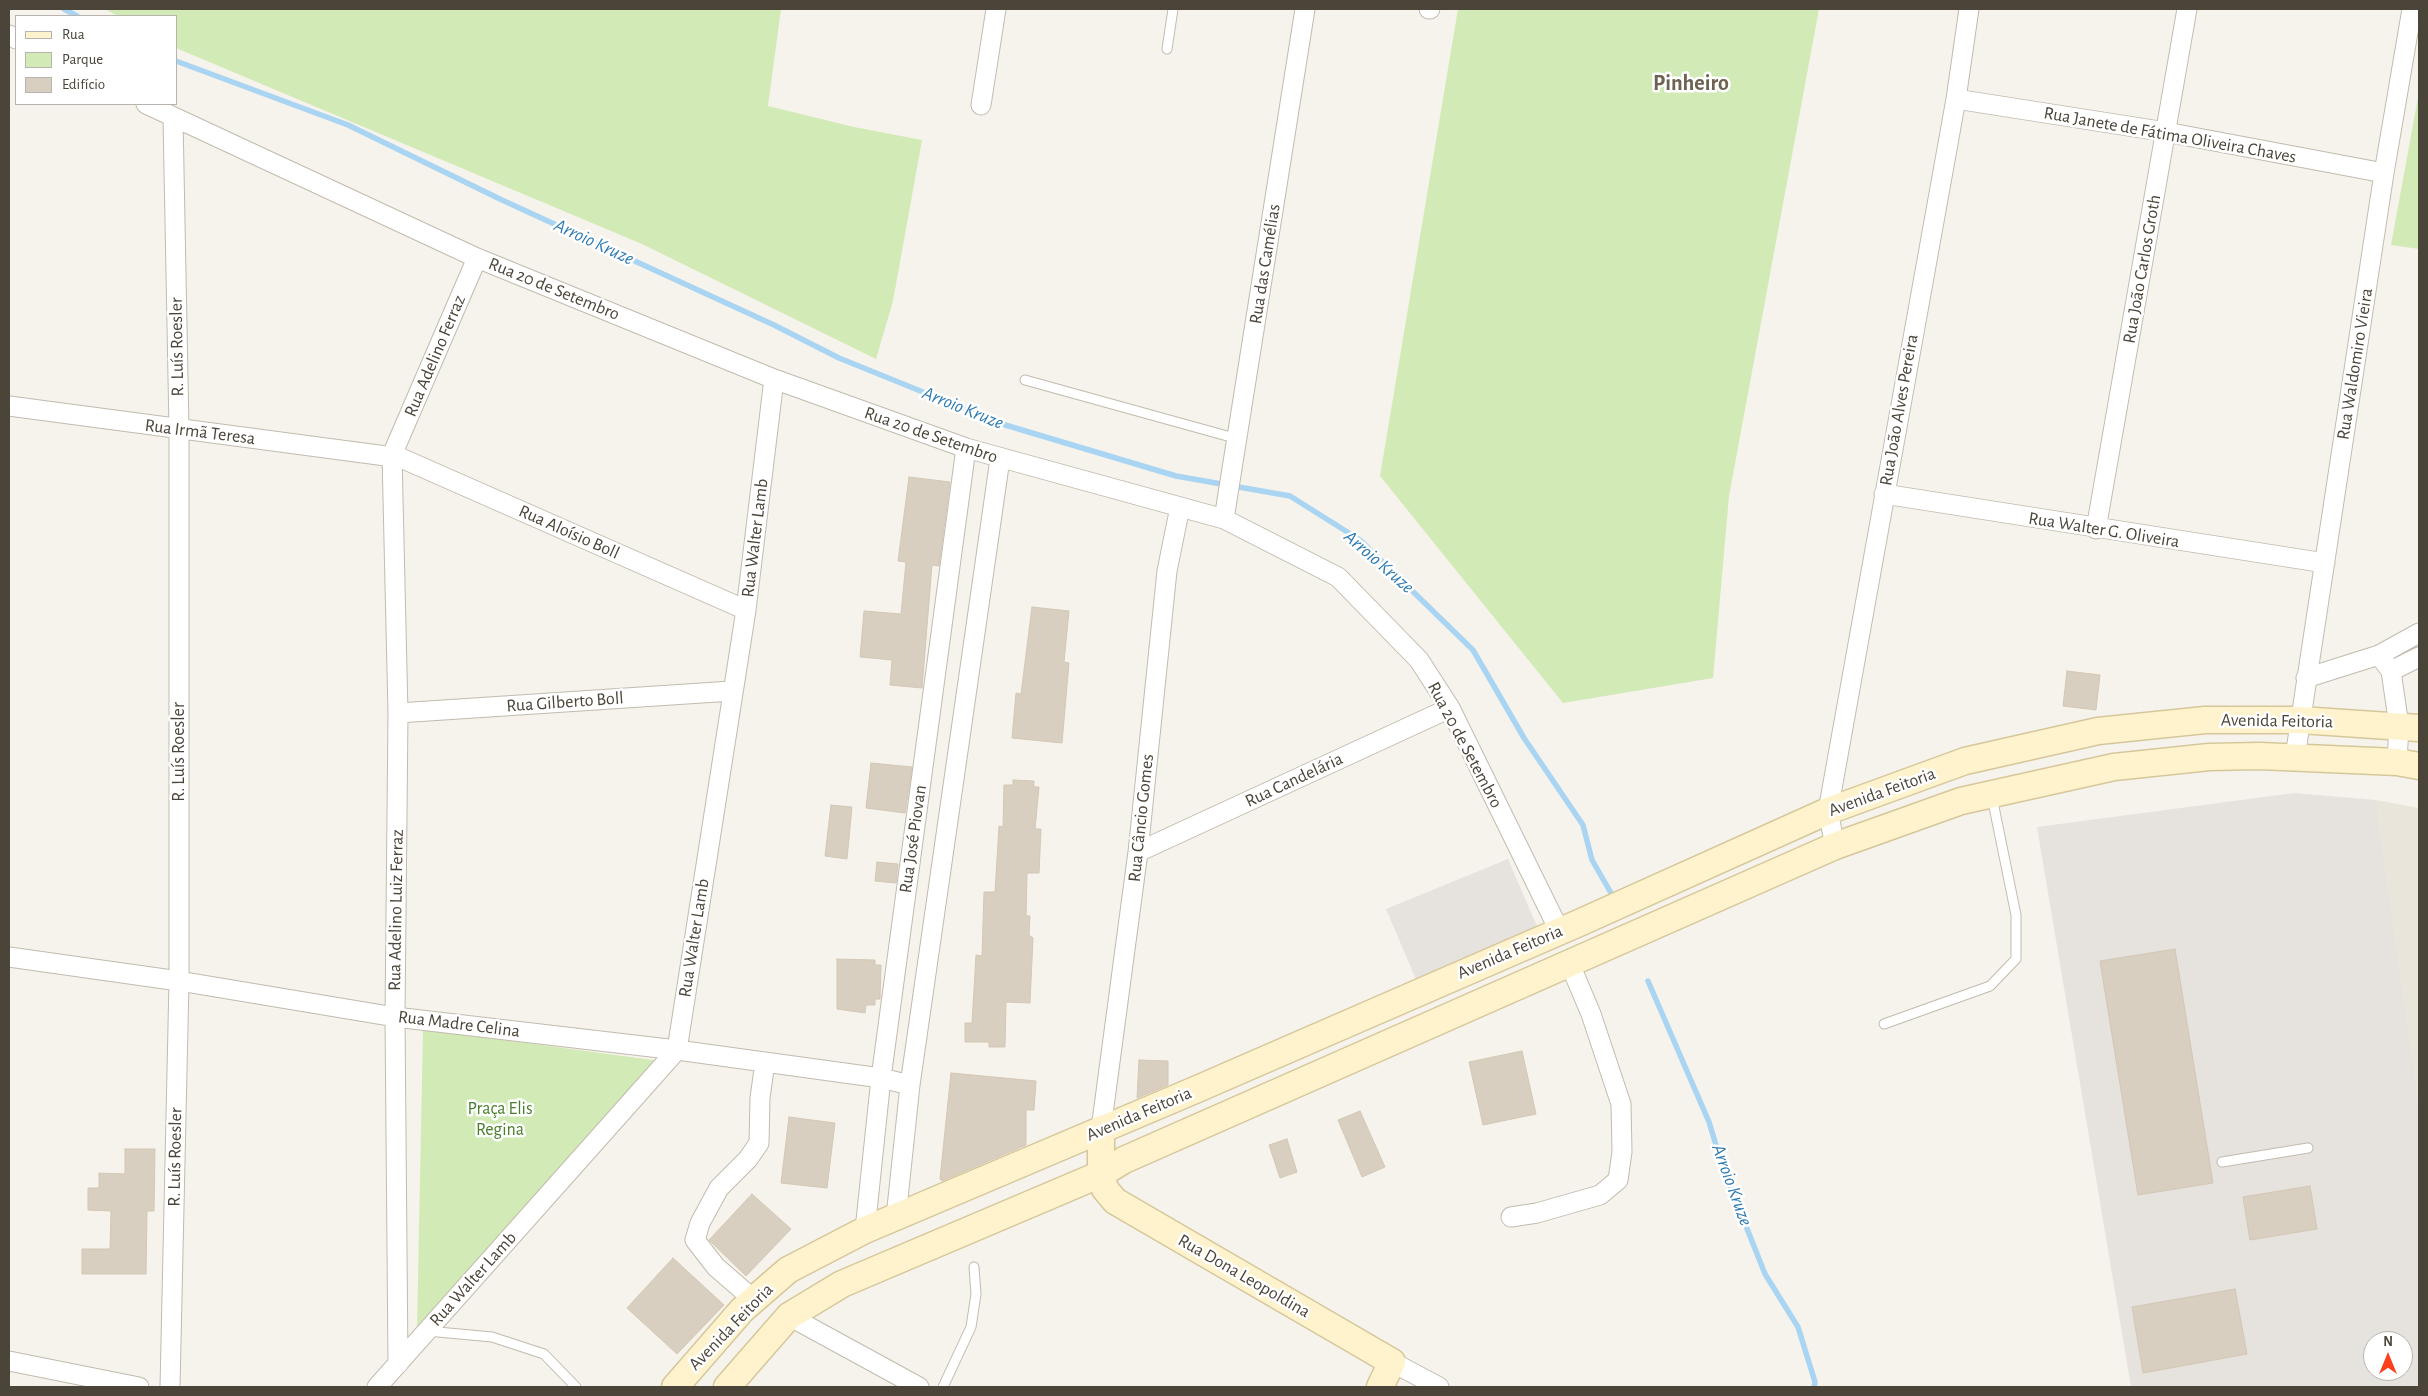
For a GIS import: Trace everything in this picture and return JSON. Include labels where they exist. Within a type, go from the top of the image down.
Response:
[{"type":"main road","name":"Avenida Feitoria","points":[[675,1387],[754,1300],[788,1270],[865,1230],[1569,926],[1828,811],[1965,761],[2098,731],[2206,720],[2300,720],[2409,727]]},
{"type":"main road","name":"Avenida Feitoria","points":[[727,1387],[789,1316],[842,1284],[1100,1174],[1124,1160],[1835,846],[1961,801],[2114,767],[2209,757],[2295,757],[2408,764]]},
{"type":"main road","points":[[1569,926],[1580,958]]},
{"type":"main road","name":"Rua Dona Leopoldina","points":[[1101,1129],[1100,1174],[1105,1189],[1114,1201],[1392,1362]]},
{"type":"main road","points":[[1380,1387],[1392,1362]]},
{"type":"street","points":[[981,104],[996,9]]},
{"type":"street","name":"Rua das Camélias","points":[[1224,519],[1230,493],[1305,9]]},
{"type":"street","name":"Rua João Alves Pereira","points":[[1828,811],[1956,99],[1968,9]]},
{"type":"street","name":"Rua João Carlos Groth","points":[[2096,529],[2187,9]]},
{"type":"street","name":"Rua Waldomiro Vieira","points":[[2295,757],[2384,174],[2413,21]]},
{"type":"street","name":"Rua Janete de Fátima Oliveira Chaves","points":[[1956,99],[2166,132],[2384,174]]},
{"type":"street","name":"Rua 20 de Setembro","points":[[148,105],[477,258],[774,379],[1000,459],[1224,519],[1338,577],[1419,660],[1450,708],[1569,926]]},
{"type":"street","name":"R. Luís Roesler","points":[[170,1387],[179,981],[179,429],[173,118]]},
{"type":"street","name":"Rua Adelino Ferraz","points":[[392,455],[477,258]]},
{"type":"street","name":"Rua Walter Lamb","points":[[377,1387],[677,1050],[746,610],[774,379]]},
{"type":"street","name":"Rua Irmã Teresa","points":[[9,406],[392,455]]},
{"type":"street","name":"Rua José Piovan","points":[[865,1230],[881,1078],[966,448]]},
{"type":"street","name":"Rua Aloísio Boll","points":[[392,455],[746,610]]},
{"type":"street","name":"Rua Adelino Luiz Ferraz","points":[[392,455],[398,712],[395,1016],[398,1364]]},
{"type":"street","name":"Rua José Piovan","points":[[896,1217],[910,1085],[1000,459]]},
{"type":"street","name":"Rua Walter G. Oliveira","points":[[1884,494],[2096,529],[2325,563]]},
{"type":"street","name":"Rua Câncio Gomes","points":[[1101,1129],[1138,852],[1167,571],[1180,507]]},
{"type":"street","points":[[2306,678],[2379,655],[2419,633]]},
{"type":"street","points":[[2379,655],[2391,671],[2409,727],[2408,764]]},
{"type":"street","points":[[2391,671],[2419,658]]},
{"type":"street","name":"Rua Gilberto Boll","points":[[398,712],[732,691]]},
{"type":"street","name":"Rua Candelária","points":[[1138,852],[1450,708]]},
{"type":"street","points":[[1828,811],[1835,846]]},
{"type":"street","name":"Rua Madre Celina","points":[[9,957],[179,981],[395,1016],[677,1050],[881,1078],[910,1085]]},
{"type":"street","points":[[1511,1217],[1538,1213],[1600,1195],[1618,1180],[1622,1152],[1621,1104],[1591,1014],[1580,958]]},
{"type":"street","points":[[754,1300],[716,1267],[695,1240],[700,1224],[719,1188],[748,1159],[759,1143],[760,1098],[765,1062]]},
{"type":"street","points":[[789,1316],[919,1387]]},
{"type":"street","points":[[9,1361],[139,1387]]},
{"type":"street","name":"Rua Dona Leopoldina","points":[[1392,1362],[1439,1387]]},
{"type":"lane","points":[[1167,49],[1173,9]]},
{"type":"lane","points":[[1025,380],[1238,439]]},
{"type":"lane","points":[[1884,1024],[1990,986],[2016,959],[2016,915],[1992,794]]},
{"type":"lane","points":[[2222,1162],[2308,1148]]},
{"type":"lane","points":[[943,1387],[971,1327],[976,1294],[974,1267]]},
{"type":"lane","points":[[427,1331],[492,1337],[544,1354],[576,1387]]},
{"type":"shaded area","points":[[2294,793],[2376,800],[2419,1105],[2419,1387],[2131,1387],[2037,827]]},
{"type":"shaded area","points":[[2376,800],[2419,808],[2419,1105]]},
{"type":"shaded area","points":[[1508,859],[1539,931],[1417,982],[1386,909]]},
{"type":"green space","points":[[105,9],[781,9],[768,106],[854,127],[922,140],[893,301],[876,359],[642,244],[178,49],[178,15],[116,15]]},
{"type":"green space","points":[[1458,9],[1819,9],[1729,496],[1713,678],[1563,703],[1380,476]]},
{"type":"green space","points":[[2419,92],[2419,249],[2391,245]]},
{"type":"green space","name":"Praça Elis Regina","points":[[423,1029],[660,1061],[417,1329]]},
{"type":"building","points":[[909,477],[950,482],[939,566],[932,565],[922,688],[890,685],[892,660],[860,657],[864,611],[901,614],[906,562],[898,561]]},
{"type":"building","points":[[1032,607],[1069,611],[1064,662],[1069,663],[1062,743],[1012,738],[1016,693],[1021,694]]},
{"type":"building","points":[[2067,671],[2100,675],[2096,710],[2063,706]]},
{"type":"building","points":[[871,763],[912,767],[905,813],[866,808]]},
{"type":"building","points":[[1013,780],[1034,781],[1034,787],[1039,787],[1035,829],[1041,829],[1039,873],[1027,873],[1026,916],[1030,916],[1029,935],[1033,938],[1030,1003],[1006,1002],[1005,1047],[989,1047],[989,1042],[965,1042],[965,1023],[972,1023],[976,955],[982,956],[984,892],[995,892],[999,826],[1003,827],[1004,785],[1013,785]]},
{"type":"building","points":[[831,805],[852,807],[847,859],[825,856]]},
{"type":"building","points":[[877,862],[898,864],[896,883],[875,881]]},
{"type":"building","points":[[2175,949],[2213,1183],[2138,1195],[2100,961]]},
{"type":"building","points":[[837,959],[875,960],[875,965],[881,965],[880,999],[875,999],[875,1005],[866,1005],[865,1013],[837,1009]]},
{"type":"building","points":[[1522,1051],[1536,1114],[1483,1125],[1469,1062]]},
{"type":"building","points":[[1139,1060],[1168,1061],[1168,1085],[1137,1098]]},
{"type":"building","points":[[951,1073],[1036,1081],[1034,1110],[1026,1110],[1026,1145],[942,1181],[940,1179]]},
{"type":"building","points":[[1360,1111],[1385,1167],[1362,1177],[1338,1120]]},
{"type":"building","points":[[789,1117],[835,1123],[827,1188],[781,1183]]},
{"type":"building","points":[[1287,1139],[1297,1172],[1280,1178],[1269,1145]]},
{"type":"building","points":[[125,1149],[155,1149],[154,1211],[147,1211],[146,1274],[82,1274],[82,1249],[110,1249],[111,1211],[88,1210],[88,1188],[99,1188],[99,1173],[125,1174]]},
{"type":"building","points":[[2310,1186],[2317,1229],[2250,1240],[2243,1197]]},
{"type":"building","points":[[752,1194],[791,1229],[746,1276],[709,1240]]},
{"type":"building","points":[[673,1258],[724,1305],[677,1354],[627,1308]]},
{"type":"building","points":[[2235,1289],[2247,1354],[2143,1373],[2132,1307]]},
{"type":"waterway","name":"Arroio Kruze","points":[[64,9],[75,15]]},
{"type":"waterway","name":"Arroio Kruze","points":[[178,62],[348,125],[502,200],[774,325],[839,358],[1002,424],[1176,476],[1290,496],[1360,540],[1473,650],[1524,738],[1583,825],[1592,860],[1611,893]]},
{"type":"waterway","name":"Arroio Kruze","points":[[1648,981],[1709,1122],[1723,1168],[1765,1274],[1798,1327],[1815,1382],[1814,1387]]},
{"type":"district","name":"Pinheiro","points":[[1691,83]]}]
